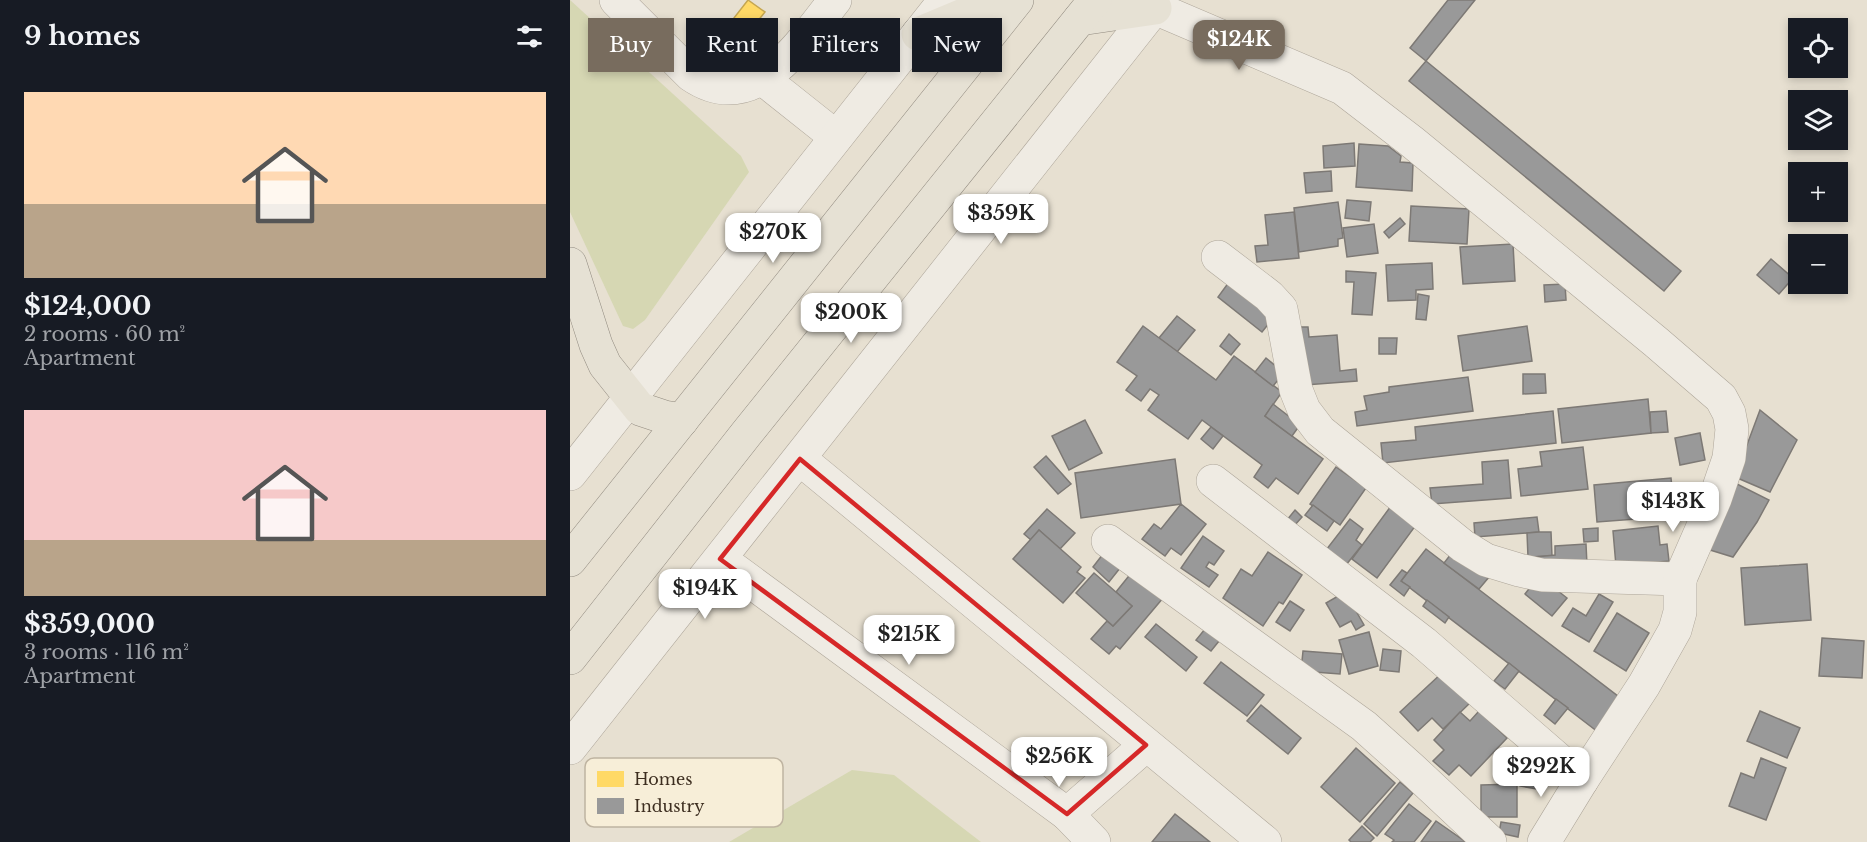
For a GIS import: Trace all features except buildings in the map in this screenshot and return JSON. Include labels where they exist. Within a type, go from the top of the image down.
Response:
[{"type":"main road","points":[[956,18],[999,0]]},
{"type":"main road","points":[[570,560],[1017,0]]},
{"type":"main road","points":[[570,658],[746,434],[1087,10],[1158,4]]},
{"type":"main road","points":[[570,264],[596,345],[605,365],[640,409],[682,420]]},
{"type":"street","points":[[616,0],[691,75],[703,83],[717,87],[732,87],[763,79],[781,66],[835,0]]},
{"type":"street","points":[[931,18],[945,0]]},
{"type":"street","points":[[570,748],[1158,4],[1342,88],[1411,141],[1656,342],[1721,398],[1729,412],[1732,429],[1729,458],[1715,499],[1680,579],[1680,612],[1675,630],[1644,685],[1544,842]]},
{"type":"street","points":[[570,474],[912,42]]},
{"type":"street","points":[[763,79],[836,137]]},
{"type":"street","points":[[1218,257],[1269,296],[1281,309],[1296,390],[1304,410],[1320,431],[1463,546],[1486,560],[1542,575],[1680,579]]},
{"type":"street","points":[[800,459],[1265,842]]},
{"type":"street","points":[[1213,481],[1424,643],[1582,780]]},
{"type":"street","points":[[1108,541],[1364,726],[1490,842]]},
{"type":"street","points":[[720,559],[1067,814],[1094,842]]},
{"type":"street","points":[[1067,814],[1146,745]]},
{"type":"highlighted area","points":[[800,459],[1146,745],[1067,814],[720,559]]},
{"type":"green space","points":[[570,0],[590,18],[588,72],[649,72],[741,156],[749,172],[645,320],[633,329],[623,326],[570,212]]},
{"type":"green space","points":[[852,770],[894,775],[981,842],[729,842],[755,827],[783,827],[783,810]]}]
